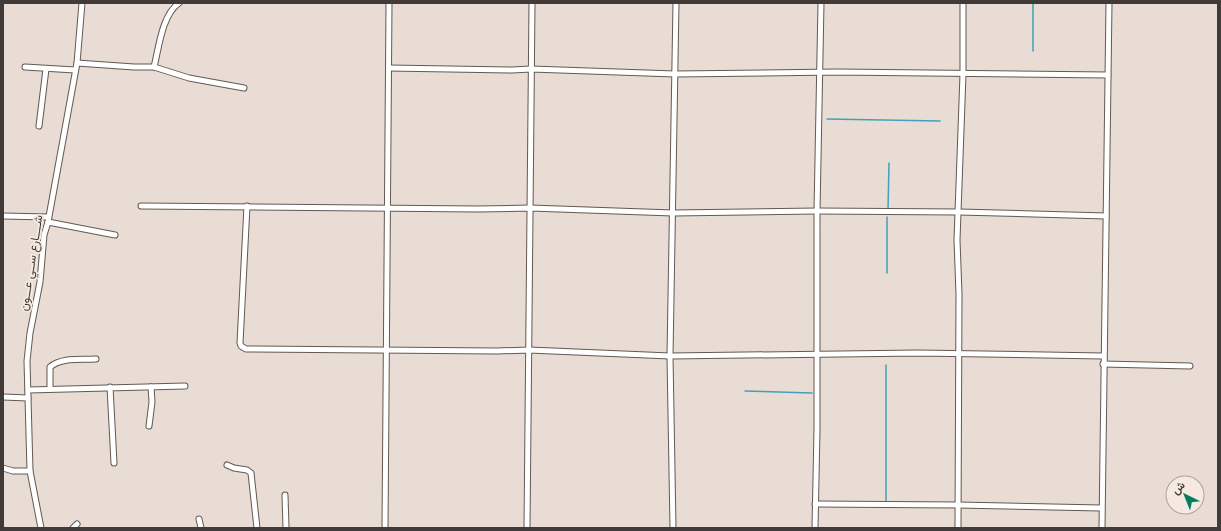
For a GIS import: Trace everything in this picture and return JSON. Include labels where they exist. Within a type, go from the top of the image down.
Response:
[{"type":"street","name":"شــــارع ســي عـــون","points":[[41,528],[30,471],[27,361],[30,333],[40,282],[44,235],[77,63],[82,3]]},
{"type":"street","points":[[154,67],[160,40],[168,15],[174,7],[180,3]]},
{"type":"street","points":[[385,528],[389,3]]},
{"type":"street","points":[[527,528],[532,3]]},
{"type":"street","points":[[673,528],[670,356],[676,3]]},
{"type":"street","points":[[815,528],[817,211],[822,3]]},
{"type":"street","points":[[958,528],[957,240],[963,74],[963,3]]},
{"type":"street","points":[[1102,528],[1103,356],[1109,3]]},
{"type":"street","points":[[77,63],[154,67],[189,78],[244,88]]},
{"type":"street","points":[[25,67],[75,70]]},
{"type":"street","points":[[389,68],[531,69],[675,74],[821,72],[1108,75]]},
{"type":"street","points":[[40,126],[46,69]]},
{"type":"street","points":[[141,206],[478,209],[530,208],[673,213],[817,211],[959,212],[1106,216]]},
{"type":"street","points":[[247,206],[241,346],[246,349],[529,350],[670,356],[918,353],[1103,356]]},
{"type":"street","points":[[3,216],[48,220],[115,235]]},
{"type":"street","points":[[50,389],[50,367],[55,363],[62,361],[96,359]]},
{"type":"street","points":[[1103,364],[1190,366]]},
{"type":"street","points":[[28,390],[185,386]]},
{"type":"street","points":[[110,387],[114,463]]},
{"type":"street","points":[[149,426],[152,402],[151,387]]},
{"type":"street","points":[[3,396],[28,398]]},
{"type":"street","points":[[227,465],[234,468],[247,470],[251,473],[257,528]]},
{"type":"street","points":[[3,468],[13,471],[30,471]]},
{"type":"street","points":[[285,495],[286,528]]},
{"type":"street","points":[[815,504],[1101,508]]},
{"type":"street","points":[[199,519],[201,528]]},
{"type":"waterway","points":[[1033,3],[1033,51]]},
{"type":"waterway","points":[[827,119],[940,121]]},
{"type":"waterway","points":[[888,210],[889,163]]},
{"type":"waterway","points":[[887,217],[887,273]]},
{"type":"waterway","points":[[886,365],[886,501]]},
{"type":"waterway","points":[[745,391],[812,393]]}]
